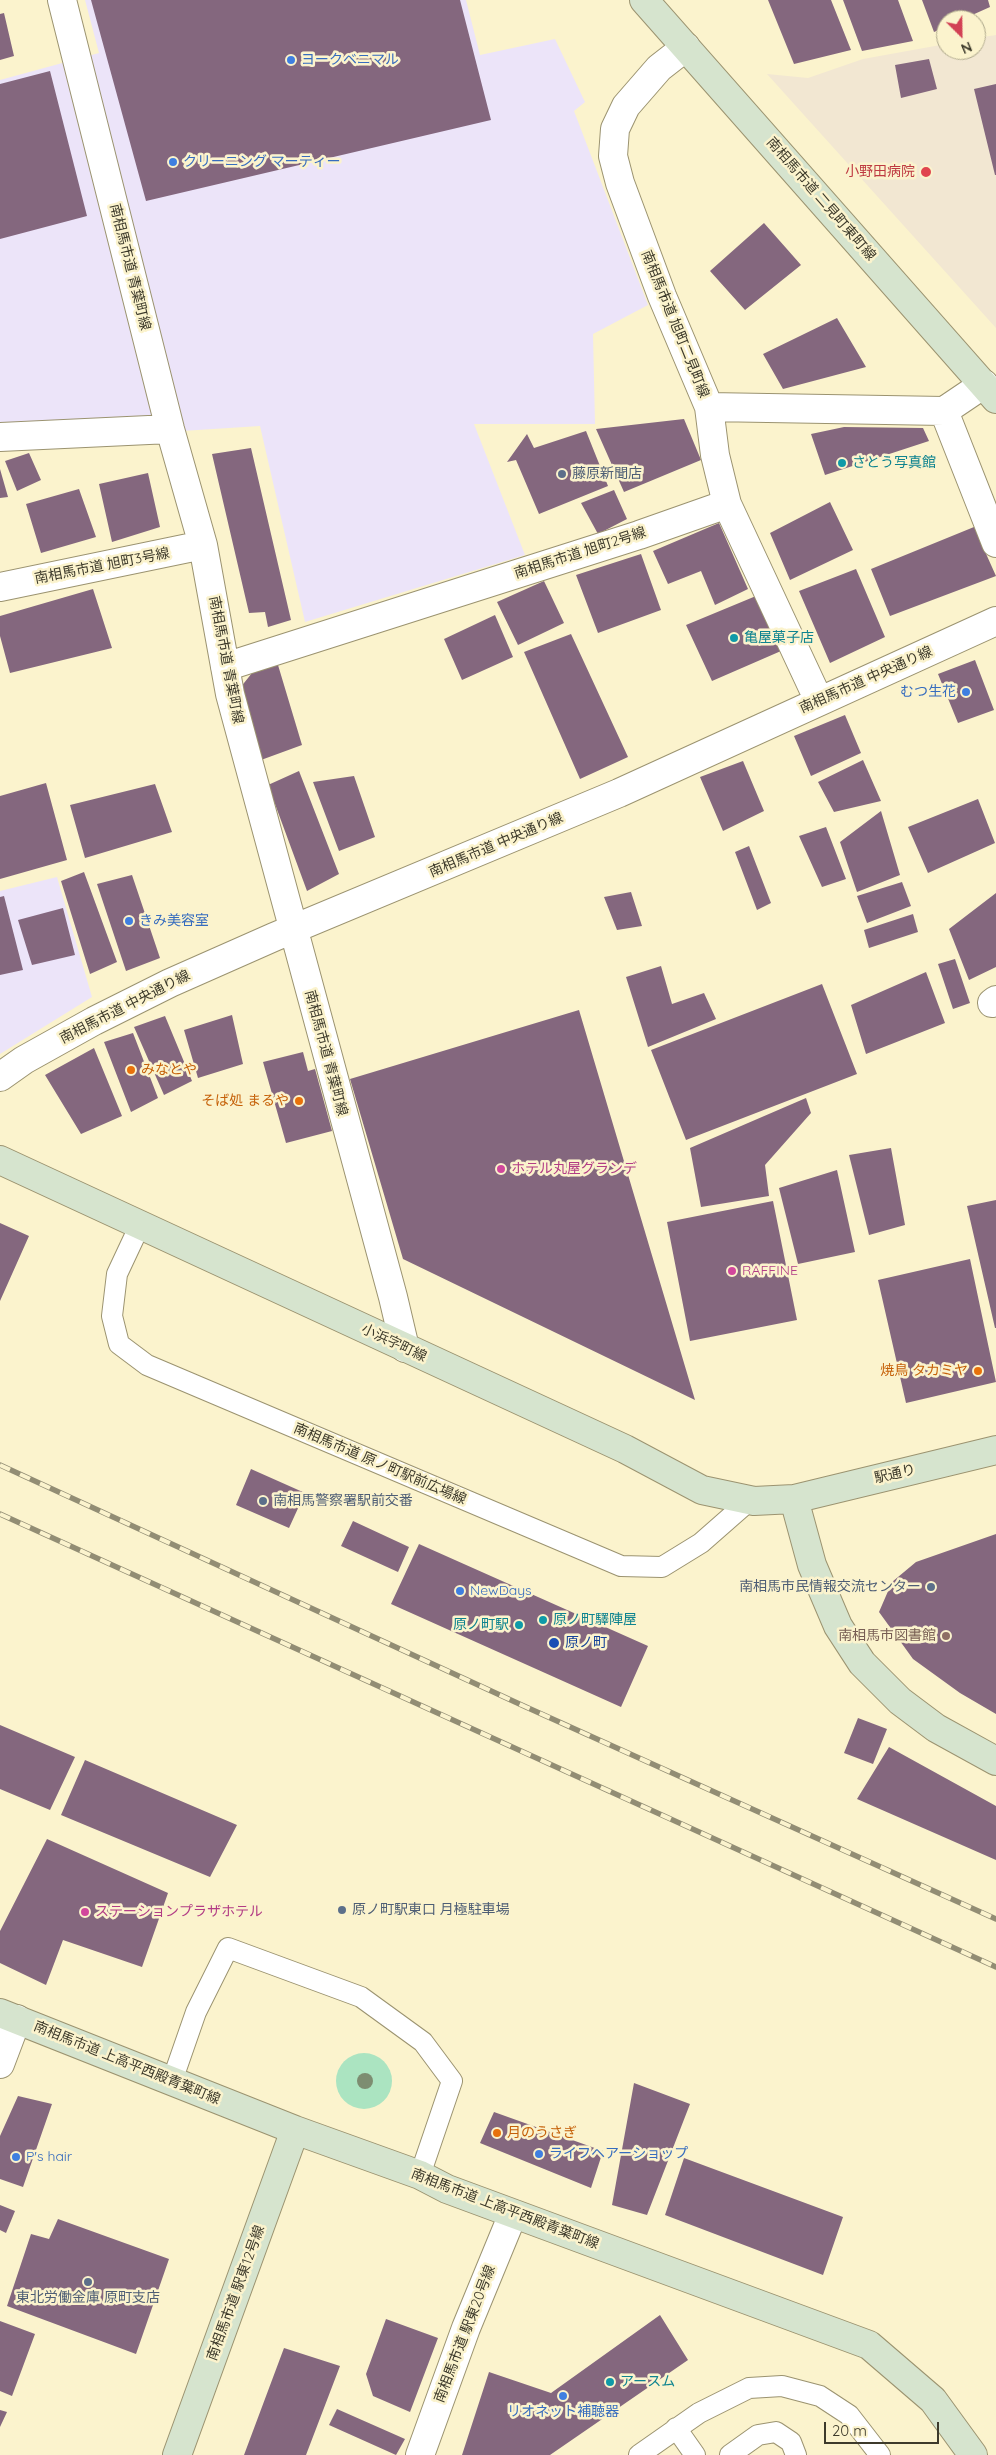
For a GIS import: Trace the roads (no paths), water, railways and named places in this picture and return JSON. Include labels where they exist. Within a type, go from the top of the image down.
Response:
[{"type":"street","name":"南相馬市道 青葉町線","points":[[62,0],[170,429],[203,545],[230,694],[393,1297],[405,1348]]},
{"type":"street","name":"南相馬市道 二見町東町線","points":[[644,0],[990,391]]},
{"type":"street","name":"南相馬市道 旭町二見町線","points":[[686,47],[659,68],[626,106],[615,129],[613,156],[620,183],[634,220],[709,407],[944,411]]},
{"type":"street","points":[[990,391],[944,411],[996,543]]},
{"type":"street","points":[[709,407],[715,455],[727,504],[819,701]]},
{"type":"street","points":[[0,438],[170,429]]},
{"type":"street","name":"南相馬市道 旭町2号線","points":[[226,668],[639,535],[727,504]]},
{"type":"street","name":"南相馬市道 旭町3号線","points":[[0,586],[203,545]]},
{"type":"street","name":"南相馬市道 中央通り線","points":[[0,1077],[24,1060],[94,1021],[170,983],[294,928],[619,792],[996,621]]},
{"type":"street","name":"小浜字町線","points":[[0,1160],[625,1449],[702,1490],[750,1500],[794,1499]]},
{"type":"street","name":"駅通り","points":[[794,1499],[996,1450]]},
{"type":"street","points":[[794,1499],[812,1565],[838,1626],[862,1664],[900,1701],[936,1728],[996,1762]]},
{"type":"street","points":[[0,2064],[9,2016]]},
{"type":"street","name":"南相馬市道 上高平西殿青葉町線","points":[[9,2016],[295,2130],[420,2175],[448,2189],[513,2214],[869,2345],[933,2400],[973,2455]]},
{"type":"street","name":"南相馬市道 駅東12号線","points":[[177,2455],[295,2130]]},
{"type":"street","name":"南相馬市道 駅東20号線","points":[[420,2455],[466,2328],[513,2214]]},
{"type":"lane","name":"南相馬市道 原ノ町駅前広場線","points":[[140,1224],[117,1274],[112,1316],[119,1344],[147,1365],[621,1566],[662,1567],[701,1543],[750,1500]]},
{"type":"lane","points":[[172,2081],[196,2012],[228,1948],[361,1996],[423,2042],[452,2081],[420,2175]]},
{"type":"lane","points":[[639,2455],[698,2413],[749,2388],[782,2386],[820,2396],[849,2415],[880,2455]]},
{"type":"lane","points":[[676,2428],[695,2455]]},
{"type":"lane","points":[[730,2455],[758,2435],[776,2432],[791,2442],[796,2455]]},
{"type":"railway","points":[[0,1465],[526,1707],[996,1919]]},
{"type":"railway","points":[[0,1514],[996,1967]]},
{"type":"place","name":"ヨークベニマル","points":[[291,60]]},
{"type":"place","name":"クリーニング マーティー","points":[[173,162]]},
{"type":"place","name":"小野田病院","points":[[926,172]]},
{"type":"place","name":"さとう写真館","points":[[842,463]]},
{"type":"place","name":"藤原新聞店","points":[[562,474]]},
{"type":"place","name":"亀屋菓子店","points":[[734,638]]},
{"type":"place","name":"むつ生花","points":[[966,692]]},
{"type":"place","name":"きみ美容室","points":[[129,921]]},
{"type":"place","name":"みなとや","points":[[131,1070]]},
{"type":"place","name":"そば処 まるや","points":[[299,1101]]},
{"type":"place","name":"ホテル丸屋グランデ","points":[[501,1169]]},
{"type":"place","name":"RAFFINE","points":[[732,1271]]},
{"type":"place","name":"焼鳥 タカミヤ","points":[[978,1371]]},
{"type":"place","name":"南相馬警察署駅前交番","points":[[263,1501]]},
{"type":"place","name":"南相馬市民情報交流センター","points":[[931,1587]]},
{"type":"place","name":"NewDays","points":[[460,1591]]},
{"type":"place","name":"原ノ町驛陣屋","points":[[543,1620]]},
{"type":"place","name":"原ノ町駅","points":[[519,1625]]},
{"type":"place","name":"南相馬市図書館","points":[[946,1636]]},
{"type":"place","name":"原ノ町","points":[[554,1643]]},
{"type":"place","name":"原ノ町駅東口 月極駐車場","points":[[342,1910]]},
{"type":"place","name":"ステーションプラザホテル","points":[[85,1912]]},
{"type":"place","name":"月のうさぎ","points":[[497,2133]]},
{"type":"place","name":"ライフヘアーショップ","points":[[539,2154]]},
{"type":"place","name":"P's hair","points":[[16,2157]]},
{"type":"place","name":"東北労働金庫 原町支店","points":[[88,2282]]},
{"type":"place","name":"アースム","points":[[610,2382]]},
{"type":"place","name":"リオネット補聴器","points":[[563,2396]]}]
